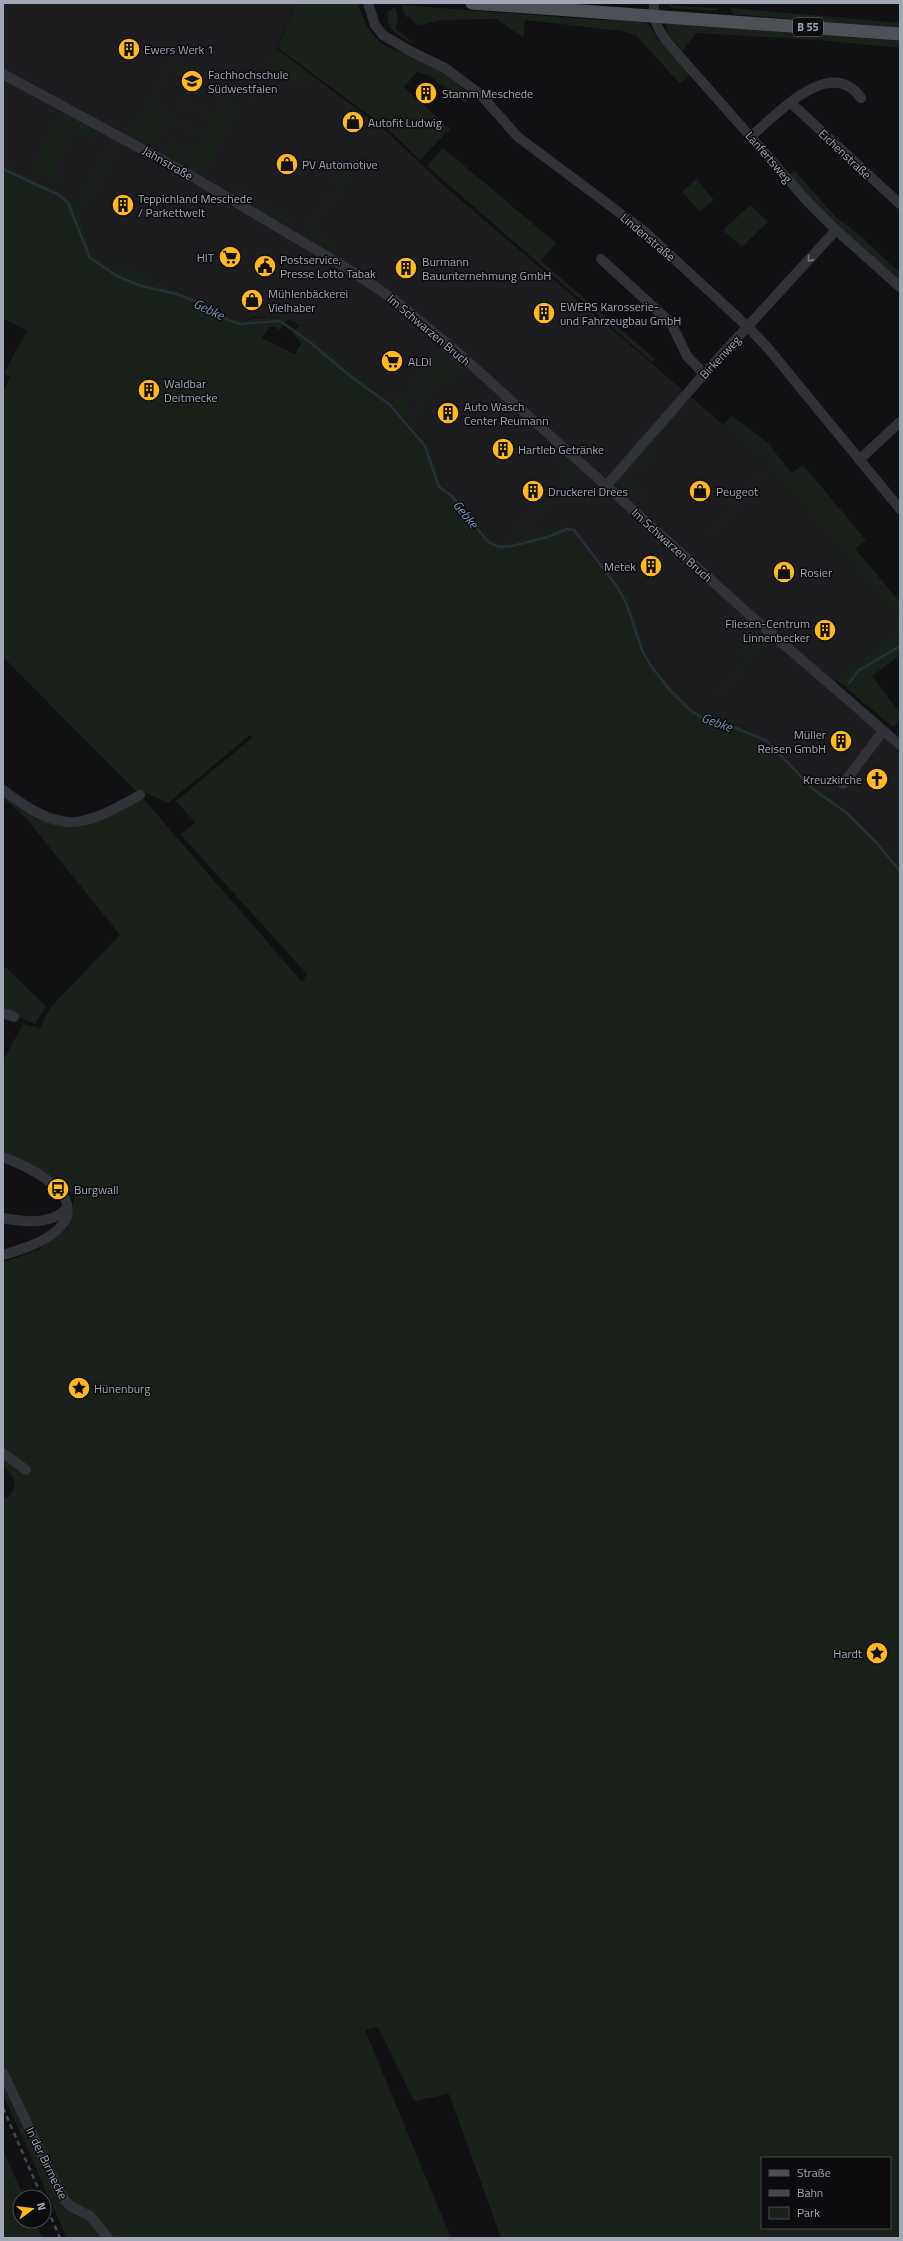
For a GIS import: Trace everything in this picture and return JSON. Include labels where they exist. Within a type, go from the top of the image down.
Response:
[{"type":"main road","name":"B 55","points":[[472,3],[653,9],[900,34]]},
{"type":"street","name":"Lindenstraße","points":[[368,3],[375,25],[383,35],[410,51],[445,68],[480,94],[518,137],[644,231],[748,327],[900,509]]},
{"type":"street","name":"Lanfertsweg","points":[[653,9],[665,38],[797,189],[836,230],[900,287]]},
{"type":"street","name":"Jahnstraße","points":[[3,74],[156,156],[350,270]]},
{"type":"street","points":[[751,136],[803,93],[823,83],[847,84],[856,91],[861,98]]},
{"type":"street","name":"Eichenstraße","points":[[791,103],[900,204]]},
{"type":"street","name":"Birkenweg","points":[[606,486],[704,374],[836,230]]},
{"type":"street","points":[[601,259],[671,323],[687,356],[704,374]]},
{"type":"street","name":"Im Schwarzen Bruch","points":[[350,270],[396,301],[444,341],[759,623],[900,745]]},
{"type":"street","points":[[859,460],[900,422]]},
{"type":"street","points":[[843,784],[884,731]]},
{"type":"street","points":[[3,790],[28,808],[48,818],[75,823],[101,816],[140,795]]},
{"type":"street","points":[[3,1013],[14,1017]]},
{"type":"street","points":[[3,1157],[21,1164],[47,1180],[64,1196],[68,1208],[61,1226],[43,1240],[3,1255]]},
{"type":"street","points":[[3,1218],[36,1220],[55,1217],[68,1208]]},
{"type":"street","points":[[55,1217],[60,1219],[61,1226]]},
{"type":"street","points":[[3,1453],[26,1470]]},
{"type":"street","name":"In der Birmecke","points":[[3,2073],[61,2195],[70,2206],[90,2216],[108,2238]]},
{"type":"shaded area","points":[[3,3],[294,4],[277,49],[387,132],[442,184],[762,458],[900,621],[900,626],[837,680],[830,689],[900,751],[900,867],[833,798],[742,726],[715,721],[694,710],[665,680],[645,651],[631,598],[501,543],[442,485],[431,448],[363,378],[299,325],[284,317],[253,317],[242,322],[161,282],[122,258],[116,266],[96,256],[80,218],[84,209],[3,163]]},
{"type":"green space","points":[[290,3],[358,4],[365,21],[379,41],[387,47],[420,59],[434,66],[470,95],[465,103],[428,75],[417,72],[404,87],[450,129],[420,160],[389,130],[278,48],[294,5]]},
{"type":"green space","points":[[667,3],[675,6],[717,8],[717,11],[672,8]]},
{"type":"green space","points":[[401,5],[600,20],[645,20],[660,42],[691,74],[680,84],[636,35],[621,31],[525,20],[523,38],[497,19],[441,20],[422,25],[416,24],[410,17],[406,17]]},
{"type":"green space","points":[[395,7],[398,17],[396,29],[416,45],[399,36],[391,29],[387,19],[388,12]]},
{"type":"green space","points":[[730,8],[900,23],[900,28],[733,14]]},
{"type":"green space","points":[[665,23],[900,41],[900,48],[817,40],[696,33],[682,51],[668,33]]},
{"type":"green space","points":[[277,50],[310,75],[303,89],[272,69],[236,122]]},
{"type":"green space","points":[[174,59],[199,75],[177,112],[175,111],[194,80],[173,66],[152,100],[169,110],[167,112],[174,117],[155,146],[130,133]]},
{"type":"green space","points":[[206,79],[205,84],[227,97],[225,101],[240,109],[204,175],[163,151],[172,137],[171,142],[193,154],[201,138],[180,126],[176,129],[183,118],[182,123],[204,135],[212,119],[191,107],[187,110],[194,99],[193,104],[214,116],[223,101],[202,88],[198,92]]},
{"type":"green space","points":[[63,111],[96,130],[92,139],[73,128],[67,139],[69,141],[53,172],[65,180],[62,184],[31,167]]},
{"type":"green space","points":[[114,139],[121,144],[85,207],[78,203]]},
{"type":"green space","points":[[443,148],[556,243],[541,261],[655,359],[652,362],[427,166]]},
{"type":"green space","points":[[3,162],[84,209],[80,218],[96,256],[116,266],[122,258],[161,282],[242,322],[253,318],[285,317],[289,319],[279,330],[275,326],[270,327],[262,338],[295,354],[301,344],[293,333],[299,325],[363,378],[431,448],[442,485],[501,543],[559,527],[631,598],[645,651],[665,680],[694,710],[715,721],[742,726],[833,798],[900,867],[900,2238],[501,2238],[449,2094],[414,2101],[378,2027],[365,2030],[451,2238],[67,2238],[52,2204],[52,2189],[45,2189],[3,2094],[3,1495],[7,1498],[14,1489],[15,1481],[11,1474],[3,1466],[3,1262],[38,1250],[67,1229],[75,1196],[27,1162],[3,1152],[3,1061],[23,1024],[40,1028],[50,1008],[120,935],[26,818],[3,798],[3,785],[20,797],[40,808],[71,817],[87,816],[140,795],[3,657],[3,392],[10,377],[4,373],[27,331],[3,318]],"holes":[[[250,735],[252,738],[176,801],[195,822],[181,835],[307,974],[302,982],[140,795],[142,791],[168,803]]]},
{"type":"green space","points":[[342,167],[351,172],[333,204],[327,201],[319,215],[316,213],[325,196],[333,200],[340,185],[334,182]]},
{"type":"green space","points":[[795,171],[835,216],[859,235],[900,273],[900,285],[837,228],[789,175]]},
{"type":"green space","points":[[696,179],[714,200],[700,211],[682,192]]},
{"type":"green space","points":[[231,183],[294,220],[291,226],[229,190]]},
{"type":"green space","points":[[750,205],[768,222],[742,247],[723,230]]},
{"type":"green space","points":[[314,216],[318,218],[311,230],[335,244],[332,249],[304,233]]},
{"type":"green space","points":[[442,351],[445,354],[411,393],[407,407],[414,428],[392,403],[397,398],[400,400],[422,373],[428,361]]},
{"type":"green space","points":[[451,359],[461,368],[447,385],[442,381],[421,404],[425,409],[419,416],[416,409],[420,393],[432,378]]},
{"type":"green space","points":[[732,416],[769,444],[791,473],[803,465],[866,540],[855,549],[900,602],[900,621],[762,458],[723,425]]},
{"type":"green space","points":[[669,421],[672,424],[646,452],[650,456],[640,467],[636,463],[625,474],[647,494],[643,497],[634,499],[616,483],[617,479]]},
{"type":"green space","points":[[554,450],[578,470],[520,534],[515,530],[526,517],[529,520],[534,514],[532,512],[569,471],[551,454]]},
{"type":"green space","points":[[766,469],[769,472],[752,490],[762,501],[760,502],[747,490]]},
{"type":"green space","points":[[737,502],[738,506],[711,535],[708,532]]},
{"type":"green space","points":[[748,622],[768,639],[719,695],[716,693],[746,658],[740,652],[752,638],[742,629]]},
{"type":"green space","points":[[900,626],[900,655],[872,676],[900,714],[900,721],[893,727],[837,680]]},
{"type":"green space","points":[[3,965],[46,1006],[35,1024],[3,1010]]},
{"type":"green space","points":[[3,2150],[20,2189],[12,2189],[12,2229],[39,2229],[43,2238],[3,2238]]},
{"type":"waterway","name":"Gebke","points":[[3,169],[59,195],[68,203],[90,258],[117,276],[141,286],[177,294],[197,302],[226,319],[240,324],[280,321],[311,343],[350,376],[389,404],[425,446],[439,487],[452,496],[488,542],[499,547],[512,546],[548,537],[567,529],[574,530],[618,588],[627,605],[642,650],[651,666],[669,689],[691,711],[713,723],[736,728],[767,741],[814,790],[847,813],[875,841],[900,871]]},
{"type":"waterway","points":[[849,683],[858,671],[900,646]]},
{"type":"railway","points":[[3,2108],[38,2189]]},
{"type":"railway","points":[[52,2220],[60,2238]]},
{"type":"place","name":"Ewers Werk 1","points":[[129,49]]},
{"type":"place","name":"Fachhochschule Südwestfalen","points":[[192,81]]},
{"type":"place","name":"Stamm Meschede","points":[[426,93]]},
{"type":"place","name":"Autofit Ludwig","points":[[353,122]]},
{"type":"place","name":"PV Automotive","points":[[287,164]]},
{"type":"place","name":"Teppichland Meschede / Parkettwelt","points":[[123,205]]},
{"type":"place","name":"HIT","points":[[230,257]]},
{"type":"place","name":"Postservice, Presse Lotto Tabak","points":[[265,266]]},
{"type":"place","name":"Burmann Bauunternehmung GmbH","points":[[406,268]]},
{"type":"place","name":"Mühlenbäckerei Vielhaber","points":[[252,300]]},
{"type":"place","name":"EWERS Karosserie- und Fahrzeugbau GmbH","points":[[544,313]]},
{"type":"place","name":"ALDI","points":[[392,361]]},
{"type":"place","name":"Waldbar Deitmecke","points":[[149,390]]},
{"type":"place","name":"Auto Wasch Center Reumann","points":[[448,413]]},
{"type":"place","name":"Hartleb Getränke","points":[[503,449]]},
{"type":"place","name":"Druckerei Drees","points":[[533,491]]},
{"type":"place","name":"Peugeot","points":[[700,491]]},
{"type":"place","name":"Metek","points":[[651,566]]},
{"type":"place","name":"Rosier","points":[[784,572]]},
{"type":"place","name":"Fliesen-Centrum Linnenbecker","points":[[825,630]]},
{"type":"place","name":"Müller Reisen GmbH","points":[[841,741]]},
{"type":"place","name":"Kreuzkirche","points":[[877,779]]},
{"type":"place","name":"Burgwall","points":[[58,1189]]},
{"type":"place","name":"Hünenburg","points":[[79,1388]]},
{"type":"place","name":"Hardt","points":[[877,1653]]}]
